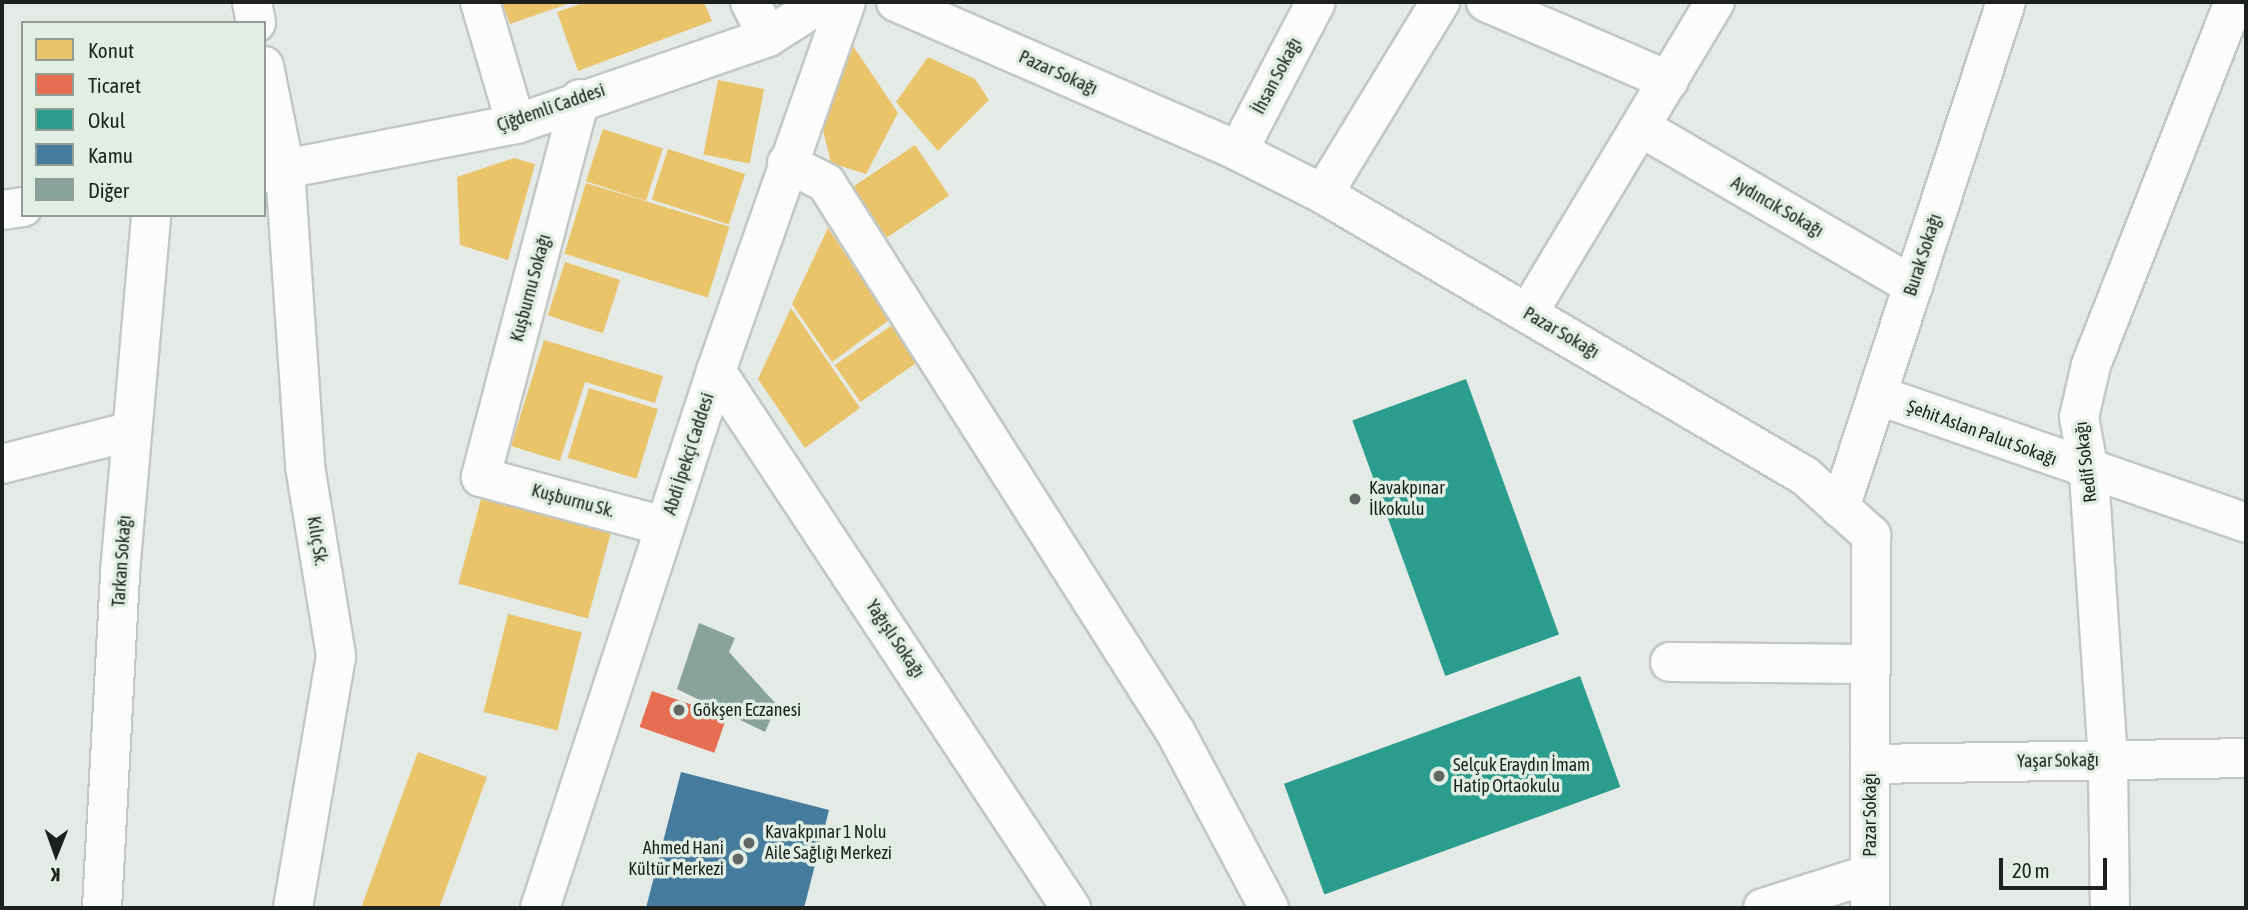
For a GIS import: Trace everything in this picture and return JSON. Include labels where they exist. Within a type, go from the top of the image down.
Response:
[{"type":"street","points":[[252,2],[256,21]]},
{"type":"street","points":[[480,2],[516,124]]},
{"type":"street","points":[[750,2],[768,37]]},
{"type":"street","name":"Çiğdemli Caddesi","points":[[274,171],[516,124],[580,99],[768,37],[823,2]]},
{"type":"street","name":"Abdi İpekçi Caddesi","points":[[540,908],[716,371],[787,163],[846,2]]},
{"type":"street","name":"Pazar Sokağı","points":[[896,2],[1238,151],[1323,194],[1805,476],[1871,535],[1870,891]]},
{"type":"street","name":"İhsan Sokağı","points":[[1238,151],[1316,2]]},
{"type":"street","points":[[1323,194],[1440,2]]},
{"type":"street","points":[[1486,2],[1669,82]]},
{"type":"street","points":[[1528,313],[1642,128],[1715,2]]},
{"type":"street","name":"Burak Sokağı","points":[[1840,508],[2006,2]]},
{"type":"street","name":"Redif Sokağı","points":[[2110,908],[2108,760],[2089,472],[2079,417],[2091,365],[2234,2]]},
{"type":"street","name":"Kılıç Sk.","points":[[266,87],[305,466],[336,656],[293,908]]},
{"type":"street","name":"Kuşburnu Sokağı","points":[[481,477],[580,99]]},
{"type":"street","name":"Aydıncık Sokağı","points":[[1642,128],[1913,286]]},
{"type":"street","points":[[787,163],[827,183],[1176,733],[1269,908]]},
{"type":"street","points":[[2,210],[21,207]]},
{"type":"street","name":"Tarkan Sokağı","points":[[102,908],[132,431],[151,217]]},
{"type":"street","name":"Yağışlı Sokağı","points":[[716,371],[1071,908]]},
{"type":"street","name":"Şehit Aslan Palut Sokağı","points":[[1877,395],[2089,472],[2246,523]]},
{"type":"street","points":[[2,464],[132,431]]},
{"type":"street","name":"Kuşburnu Sk.","points":[[481,477],[664,526]]},
{"type":"street","points":[[1670,662],[1871,664]]},
{"type":"street","name":"Yaşar Sokağı","points":[[1870,764],[2246,758]]},
{"type":"street","points":[[1763,908],[1870,891]]},
{"type":"building: Konut","points":[[502,2],[573,2],[510,24]]},
{"type":"building: Konut","points":[[586,2],[704,2],[712,21],[578,71],[557,12]]},
{"type":"building: Konut","points":[[853,46],[898,113],[866,174],[831,163],[822,126]]},
{"type":"building: Konut","points":[[928,57],[975,79],[989,100],[938,151],[896,102]]},
{"type":"building: Konut","points":[[718,80],[764,89],[750,164],[703,155]]},
{"type":"building: Konut","points":[[603,129],[663,148],[646,201],[586,181]]},
{"type":"building: Konut","points":[[915,145],[949,196],[887,238],[853,187]]},
{"type":"building: Konut","points":[[668,149],[745,174],[729,224],[652,199]]},
{"type":"building: Konut","points":[[514,158],[535,164],[508,260],[460,245],[457,177]]},
{"type":"building: Konut","points":[[586,183],[729,227],[708,298],[564,254]]},
{"type":"building: Konut","points":[[828,228],[889,320],[832,362],[792,304]]},
{"type":"building: Konut","points":[[565,262],[620,280],[603,333],[548,315]]},
{"type":"building: Konut","points":[[791,308],[860,408],[805,448],[758,379]]},
{"type":"building: Konut","points":[[892,325],[918,362],[860,402],[835,365]]},
{"type":"building: Konut","points":[[544,340],[663,376],[655,403],[585,382],[560,461],[511,446]]},
{"type":"building: Konut","points":[[589,388],[658,409],[637,479],[568,458]]},
{"type":"building: Konut","points":[[483,492],[612,527],[588,618],[458,584]]},
{"type":"building: Konut","points":[[508,614],[582,632],[557,730],[484,712]]},
{"type":"building: Konut","points":[[418,752],[487,777],[439,908],[361,908]]},
{"type":"building: Ticaret","points":[[652,691],[727,717],[714,753],[640,727]]},
{"type":"building: Okul","points":[[1466,379],[1559,635],[1445,676],[1352,420]]},
{"type":"building: Okul","name":"Selçuk Eraydın İmam Hatip Ortaokulu","points":[[1580,676],[1620,787],[1324,895],[1284,784]]},
{"type":"building: Kamu","name":"Ahmed Hani Kültür Merkezi","points":[[681,772],[829,810],[804,908],[646,908]]},
{"type":"building: Diğer","points":[[699,623],[735,638],[729,652],[777,705],[765,732],[677,689]]},
{"type":"place","name":"Kavakpınar İlkokulu","points":[[1355,499]]},
{"type":"place","name":"Gökşen Eczanesi","points":[[679,710]]},
{"type":"place","name":"Selçuk Eraydın İmam Hatip Ortaokulu","points":[[1439,776]]},
{"type":"place","name":"Kavakpınar 1 Nolu Aile Sağlığı Merkezi","points":[[749,843]]},
{"type":"place","name":"Ahmed Hani Kültür Merkezi","points":[[738,859]]}]
